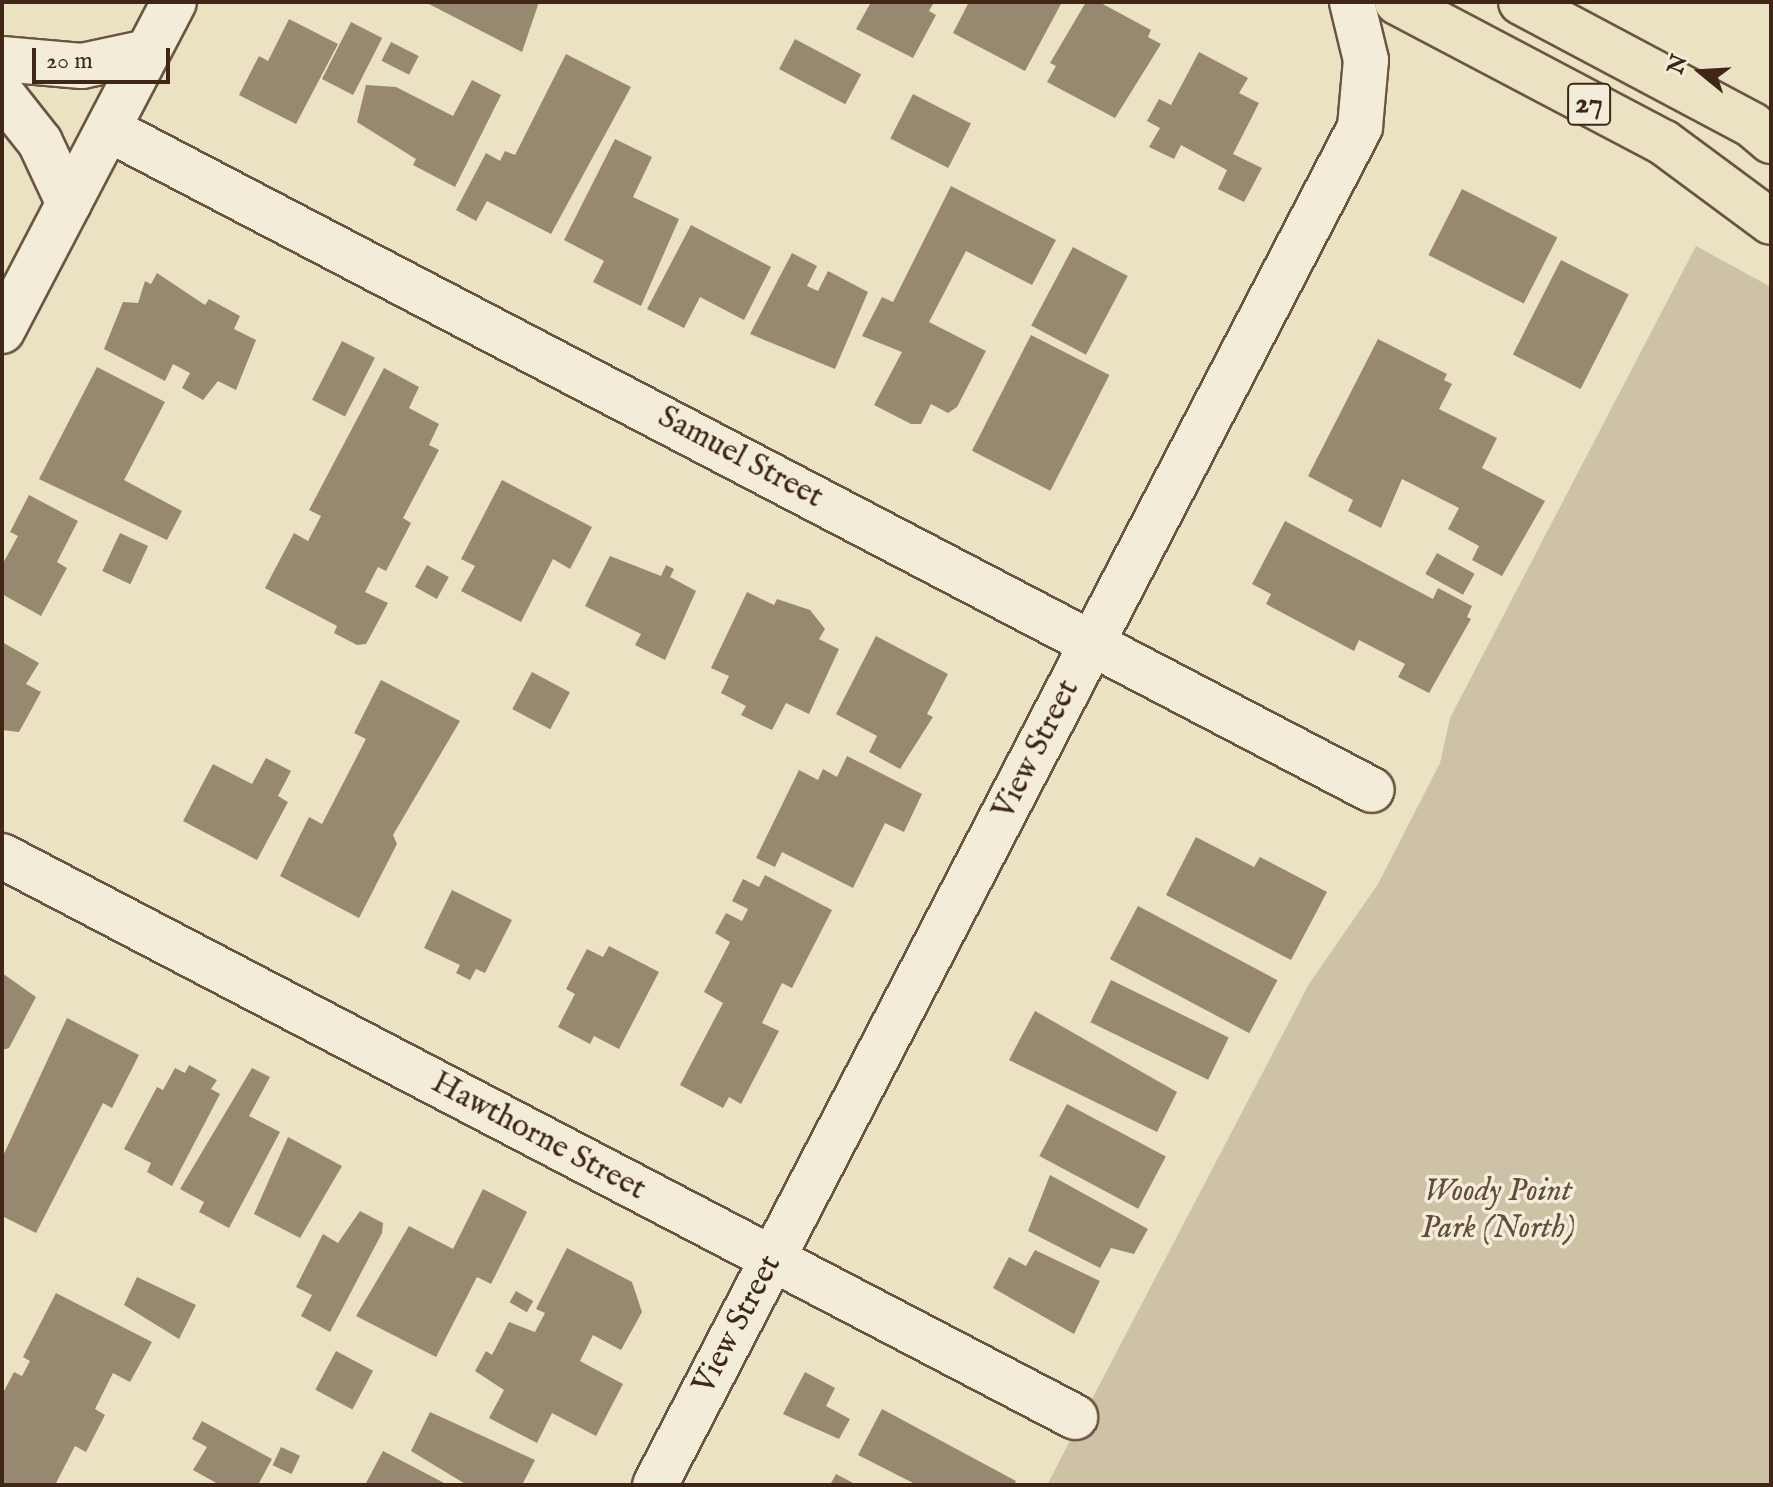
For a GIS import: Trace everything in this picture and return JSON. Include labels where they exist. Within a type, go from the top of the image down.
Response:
[{"type":"main road","name":"27","points":[[1397,2],[1663,142],[1771,222]]},
{"type":"main road","name":"27","points":[[1521,2],[1765,132]]},
{"type":"street","points":[[2,331],[174,2]]},
{"type":"street","name":"View Street","points":[[655,1485],[1360,127],[1366,60],[1352,2]]},
{"type":"street","points":[[2,59],[82,66],[148,52]]},
{"type":"street","points":[[2,94],[40,142],[69,204]]},
{"type":"street","name":"Samuel Street","points":[[108,129],[1372,790]]},
{"type":"street","name":"Hawthorne Street","points":[[2,856],[771,1261],[1075,1417]]},
{"type":"green space","name":"Woody Point Park (North)","points":[[1696,246],[1771,287],[1771,1485],[1047,1485],[1309,984],[1378,884],[1440,763],[1450,718]]},
{"type":"building","points":[[425,2],[539,2],[522,52]]},
{"type":"building","points":[[871,2],[934,2],[929,11],[936,15],[913,58],[856,29]]},
{"type":"building","points":[[969,2],[1062,2],[1025,71],[953,33]]},
{"type":"building","points":[[1086,2],[1099,2],[1151,30],[1148,37],[1161,44],[1115,118],[1047,82],[1056,66],[1050,63]]},
{"type":"building","points":[[289,19],[338,44],[296,124],[239,95],[259,56],[268,61]]},
{"type":"building","points":[[351,22],[382,38],[353,95],[322,79]]},
{"type":"building","points":[[795,39],[861,74],[845,104],[779,69]]},
{"type":"building","points":[[391,42],[419,56],[409,75],[381,61]]},
{"type":"building","points":[[1199,52],[1248,78],[1239,93],[1259,103],[1233,154],[1262,168],[1244,202],[1218,189],[1227,170],[1181,145],[1174,159],[1149,147],[1160,128],[1147,121],[1159,99],[1171,105]]},
{"type":"building","points":[[566,54],[631,87],[551,234],[487,201],[476,221],[456,210],[486,153],[500,161],[505,151],[515,155]]},
{"type":"building","points":[[472,80],[501,95],[455,187],[413,165],[416,159],[357,122],[366,85],[396,87],[453,116]]},
{"type":"building","points":[[913,94],[971,124],[948,168],[890,139]]},
{"type":"building","points":[[615,139],[652,157],[633,197],[679,219],[641,306],[593,282],[604,261],[564,240]]},
{"type":"building","points":[[951,186],[1056,240],[1032,285],[966,251],[929,322],[986,351],[957,407],[948,413],[931,404],[921,424],[911,424],[874,405],[902,352],[862,336],[882,297],[893,302]]},
{"type":"building","points":[[1462,189],[1557,238],[1524,304],[1428,255]]},
{"type":"building","points":[[691,225],[771,267],[744,320],[700,297],[684,328],[647,309]]},
{"type":"building","points":[[1073,247],[1128,276],[1086,355],[1031,326]]},
{"type":"building","points":[[792,253],[817,266],[807,286],[818,291],[828,271],[868,292],[835,369],[750,334]]},
{"type":"building","points":[[1561,260],[1629,295],[1581,389],[1513,354]]},
{"type":"building","points":[[157,273],[205,305],[209,299],[240,316],[234,329],[256,340],[236,390],[218,381],[203,400],[182,388],[190,373],[173,364],[165,381],[104,349],[123,302],[138,303],[145,281],[151,284]]},
{"type":"building","points":[[1031,335],[1109,375],[1050,491],[972,451]]},
{"type":"building","points":[[1378,339],[1447,374],[1444,380],[1452,384],[1439,409],[1497,438],[1482,468],[1545,501],[1502,576],[1472,560],[1479,546],[1448,529],[1459,508],[1402,479],[1381,528],[1348,511],[1353,500],[1308,476]]},
{"type":"building","points":[[342,341],[375,358],[345,417],[312,400]]},
{"type":"building","points":[[97,367],[165,402],[124,480],[182,511],[167,540],[39,479]]},
{"type":"building","points":[[384,368],[419,387],[409,408],[439,424],[429,445],[439,450],[403,518],[411,523],[386,571],[378,567],[365,592],[388,603],[366,644],[357,645],[334,633],[337,626],[265,588],[294,533],[308,541],[321,516],[309,510]]},
{"type":"building","points":[[502,480],[592,527],[570,569],[553,559],[521,622],[461,591],[475,566],[461,559]]},
{"type":"building","points":[[29,495],[78,521],[57,562],[67,568],[41,616],[2,594],[2,565],[18,536],[10,532]]},
{"type":"building","points":[[1285,521],[1433,599],[1438,588],[1472,606],[1467,617],[1471,619],[1429,693],[1398,677],[1405,664],[1359,640],[1354,651],[1266,604],[1271,594],[1252,584]]},
{"type":"building","points":[[120,533],[148,546],[130,584],[102,571]]},
{"type":"building","points":[[1437,553],[1475,574],[1463,595],[1425,574]]},
{"type":"building","points":[[610,556],[661,576],[666,565],[674,569],[670,577],[696,591],[665,660],[635,645],[641,634],[585,606]]},
{"type":"building","points":[[427,565],[449,577],[437,599],[415,587]]},
{"type":"building","points":[[747,592],[774,605],[777,599],[810,610],[825,629],[819,639],[839,649],[809,714],[786,703],[772,730],[741,715],[746,706],[721,693],[729,676],[711,668]]},
{"type":"building","points":[[876,636],[948,674],[927,714],[933,717],[900,769],[869,752],[877,736],[836,714]]},
{"type":"building","points":[[2,642],[39,663],[26,684],[41,692],[19,732],[2,730]]},
{"type":"building","points":[[532,672],[570,692],[550,729],[512,709]]},
{"type":"building","points":[[381,680],[460,721],[393,835],[397,844],[359,918],[280,876],[309,817],[322,824],[366,739],[354,733]]},
{"type":"building","points":[[847,756],[922,794],[904,832],[885,823],[853,888],[782,852],[775,867],[756,858],[799,770],[818,780],[823,769],[837,777]]},
{"type":"building","points":[[266,758],[291,771],[278,796],[288,802],[257,860],[183,821],[213,764],[252,784]]},
{"type":"building","points":[[1196,837],[1254,867],[1260,857],[1327,892],[1291,960],[1166,895]]},
{"type":"building","points":[[765,875],[832,910],[792,988],[782,983],[762,1023],[779,1031],[741,1104],[729,1097],[723,1108],[680,1085],[723,1003],[704,992],[730,942],[715,933],[726,913],[742,921],[748,909],[732,901],[743,879],[759,887]]},
{"type":"building","points":[[452,890],[512,920],[485,973],[476,969],[470,980],[456,973],[460,965],[424,948]]},
{"type":"building","points":[[1138,906],[1278,980],[1249,1033],[1110,959]]},
{"type":"building","points":[[609,946],[659,972],[619,1049],[594,1036],[590,1044],[558,1027],[575,994],[566,989],[587,949],[603,957]]},
{"type":"building","points":[[2,973],[36,997],[9,1048],[2,1050]]},
{"type":"building","points":[[1111,980],[1229,1037],[1208,1080],[1090,1022]]},
{"type":"building","points":[[1035,1011],[1177,1092],[1157,1132],[1009,1060]]},
{"type":"building","points":[[67,1018],[139,1055],[112,1108],[103,1103],[36,1233],[2,1216],[2,1158]]},
{"type":"building","points":[[189,1065],[217,1080],[211,1089],[220,1094],[172,1186],[147,1172],[151,1163],[124,1149],[157,1087],[163,1090],[175,1068],[185,1073]]},
{"type":"building","points":[[252,1068],[270,1077],[249,1116],[280,1132],[229,1228],[199,1212],[204,1202],[180,1189]]},
{"type":"building","points":[[1067,1104],[1166,1157],[1138,1209],[1039,1156]]},
{"type":"building","points":[[288,1137],[342,1166],[300,1238],[254,1214]]},
{"type":"building","points":[[1050,1175],[1148,1229],[1134,1254],[1111,1248],[1100,1268],[1028,1231]]},
{"type":"building","points":[[483,1189],[527,1212],[491,1284],[477,1277],[436,1357],[356,1316],[409,1226],[453,1249]]},
{"type":"building","points":[[360,1211],[383,1223],[382,1233],[330,1332],[301,1316],[312,1295],[296,1287],[323,1234],[338,1243]]},
{"type":"building","points":[[567,1248],[632,1282],[642,1312],[621,1350],[593,1335],[580,1361],[623,1384],[596,1436],[552,1413],[537,1443],[489,1418],[504,1390],[475,1371],[486,1351],[492,1355],[509,1322],[535,1332],[545,1313],[536,1309]]},
{"type":"building","points":[[1035,1250],[1100,1281],[1074,1334],[993,1288],[1009,1257],[1026,1266]]},
{"type":"building","points":[[137,1277],[196,1305],[179,1339],[124,1305]]},
{"type":"building","points":[[516,1291],[533,1301],[527,1312],[510,1302]]},
{"type":"building","points":[[56,1293],[152,1342],[130,1382],[113,1373],[95,1409],[105,1415],[86,1452],[75,1446],[55,1485],[2,1485],[2,1395],[14,1372],[22,1376],[30,1361],[23,1357]]},
{"type":"building","points":[[336,1351],[373,1371],[352,1410],[315,1390]]},
{"type":"building","points":[[805,1372],[835,1388],[826,1406],[850,1419],[839,1439],[783,1414]]},
{"type":"building","points":[[882,1409],[1016,1481],[1014,1485],[917,1485],[858,1455]]},
{"type":"building","points":[[430,1412],[535,1460],[522,1485],[467,1485],[411,1451]]},
{"type":"building","points":[[202,1421],[272,1459],[258,1485],[220,1485],[193,1470],[207,1447],[192,1439]]},
{"type":"building","points":[[281,1447],[300,1456],[292,1474],[273,1465]]},
{"type":"building","points":[[383,1451],[448,1485],[365,1485]]},
{"type":"building","points":[[836,1474],[857,1485],[830,1485]]}]
